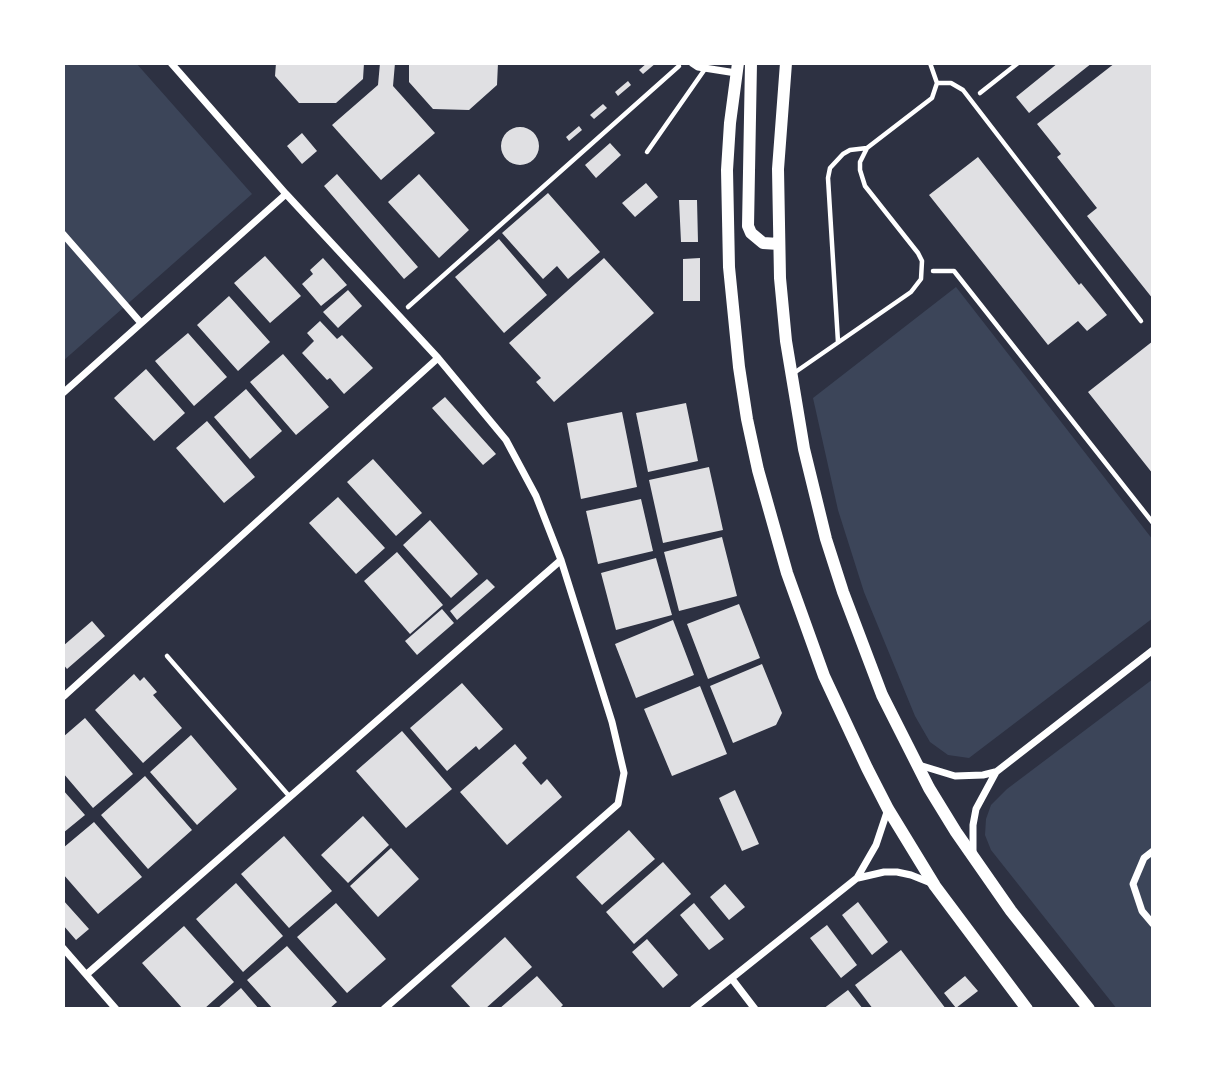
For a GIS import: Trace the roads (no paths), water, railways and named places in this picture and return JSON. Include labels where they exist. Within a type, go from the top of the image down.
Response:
[{"type":"street","points":[[171,63],[286,194],[438,358],[506,440],[536,496],[561,561],[612,722],[624,773],[618,804],[384,1009]]},
{"type":"street","points":[[692,63],[705,68],[737,68],[730,123],[727,218],[737,354],[750,432],[772,521],[804,623],[847,727],[888,809],[935,886],[1027,1009]]},
{"type":"street","points":[[751,63],[748,226],[751,233],[763,243],[779,244]]},
{"type":"street","points":[[786,63],[780,135],[779,244],[790,375],[812,483],[843,592],[882,695],[916,764],[973,857],[1011,911],[1088,1009]]},
{"type":"street","points":[[63,393],[286,194]]},
{"type":"street","points":[[63,234],[141,323]]},
{"type":"street","points":[[63,697],[438,358]]},
{"type":"street","points":[[87,974],[561,561]]},
{"type":"street","points":[[973,857],[972,833],[976,810],[996,772],[1153,650]]},
{"type":"street","points":[[916,764],[955,776],[996,772]]},
{"type":"street","points":[[693,1009],[857,878],[876,845],[888,809]]},
{"type":"street","points":[[1153,851],[1144,858],[1133,884],[1142,911],[1153,924]]},
{"type":"street","points":[[857,878],[897,872],[935,886]]},
{"type":"street","points":[[63,948],[116,1009]]},
{"type":"street","points":[[732,979],[755,1009]]},
{"type":"lane","points":[[790,375],[911,292],[921,279],[918,253],[865,186],[861,178],[860,162],[867,148],[932,98],[937,83],[930,63]]},
{"type":"lane","points":[[647,152],[705,68]]},
{"type":"lane","points":[[937,83],[958,86],[972,100],[1141,321]]},
{"type":"lane","points":[[838,343],[828,178],[830,169],[843,154],[850,150],[867,148]]},
{"type":"lane","points":[[167,656],[290,796]]}]
